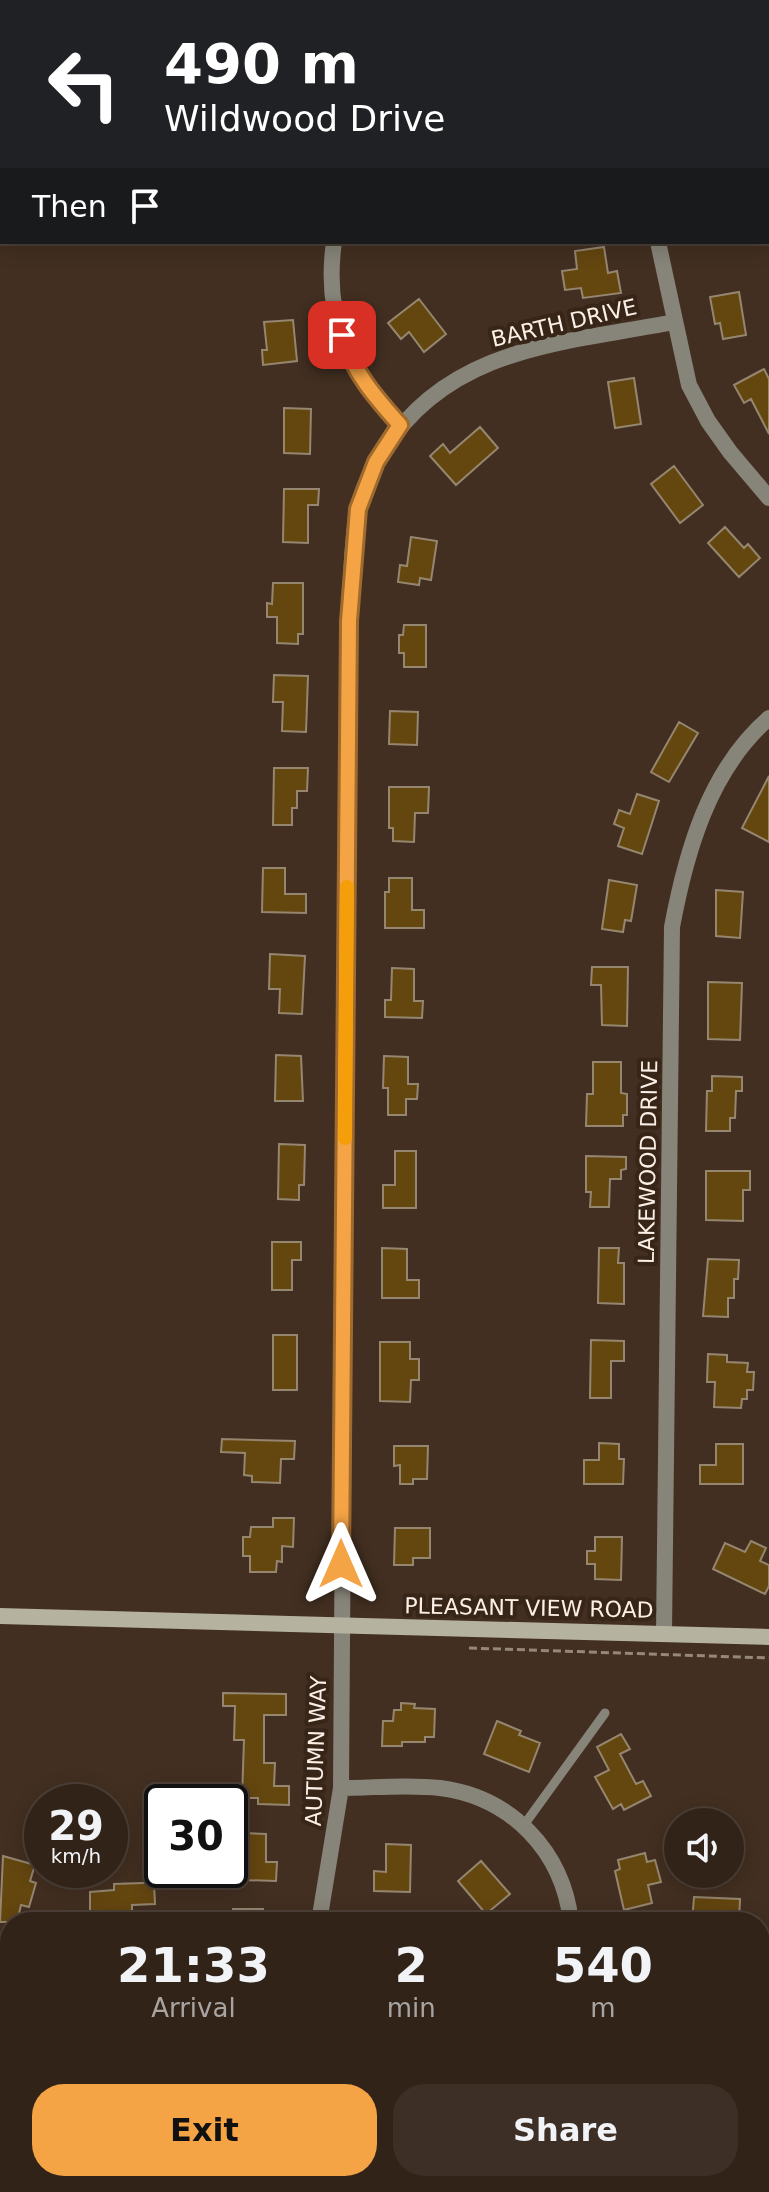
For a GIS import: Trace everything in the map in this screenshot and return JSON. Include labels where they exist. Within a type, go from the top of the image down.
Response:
[{"type":"main road","name":"PLEASANT VIEW ROAD","points":[[0,1616],[769,1637]]},
{"type":"street","points":[[334,244],[331,259],[334,312],[349,359],[367,389],[400,425]]},
{"type":"street","points":[[658,244],[689,385],[708,421],[769,498]]},
{"type":"street","name":"BARTH DRIVE","points":[[341,1627],[349,621],[358,509],[376,462],[400,425],[465,372],[504,355],[674,322]]},
{"type":"street","name":"LAKEWOOD DRIVE","points":[[664,1633],[672,927],[681,878],[699,821],[725,771],[769,718]]},
{"type":"street","name":"AUTUMN WAY","points":[[321,1912],[341,1788],[341,1627]]},
{"type":"street","points":[[341,1788],[439,1788],[497,1805],[524,1825],[545,1849],[561,1875],[569,1912]]},
{"type":"lane","points":[[524,1825],[605,1713]]},
{"type":"path","points":[[469,1648],[769,1658]]},
{"type":"building","points":[[604,247],[608,273],[617,271],[621,293],[583,298],[581,288],[565,290],[562,271],[577,269],[575,251]]},
{"type":"building","points":[[739,292],[746,335],[723,339],[720,323],[715,324],[710,297]]},
{"type":"building","points":[[419,299],[446,334],[424,352],[409,332],[401,339],[388,323]]},
{"type":"building","points":[[293,320],[297,361],[263,365],[262,350],[267,350],[264,322]]},
{"type":"building","points":[[764,369],[769,379],[769,434],[751,399],[744,403],[734,385]]},
{"type":"building","points":[[634,378],[641,424],[615,428],[608,382]]},
{"type":"building","points":[[284,408],[311,409],[310,454],[284,453]]},
{"type":"building","points":[[480,427],[498,448],[456,485],[430,456],[443,444],[450,453]]},
{"type":"building","points":[[674,466],[703,505],[680,523],[651,484]]},
{"type":"building","points":[[284,489],[319,489],[318,505],[308,505],[308,543],[283,542]]},
{"type":"building","points":[[725,527],[744,548],[748,544],[760,558],[739,577],[708,543]]},
{"type":"building","points":[[411,537],[437,541],[431,580],[420,578],[419,585],[398,582],[400,565],[407,566]]},
{"type":"building","points":[[273,583],[303,583],[303,634],[298,634],[298,644],[277,643],[277,617],[267,617],[267,603],[272,604]]},
{"type":"building","points":[[404,625],[426,625],[426,667],[404,667],[404,653],[399,653],[399,635],[403,635]]},
{"type":"building","points":[[274,675],[308,676],[306,732],[282,731],[283,702],[273,702]]},
{"type":"building","points":[[390,711],[418,712],[417,745],[389,744]]},
{"type":"building","points":[[679,722],[698,733],[669,782],[651,772]]},
{"type":"building","points":[[274,768],[308,768],[307,791],[297,791],[297,808],[292,808],[292,825],[273,825]]},
{"type":"building","points":[[769,776],[769,842],[742,828]]},
{"type":"building","points":[[389,787],[429,787],[428,813],[415,813],[414,842],[393,841],[393,828],[389,828]]},
{"type":"building","points":[[637,794],[659,801],[642,854],[618,846],[624,828],[614,824],[619,810],[630,814]]},
{"type":"building","points":[[263,868],[285,868],[285,894],[306,894],[306,913],[262,912]]},
{"type":"building","points":[[389,878],[412,878],[412,910],[424,910],[424,928],[385,928],[385,892],[389,892]]},
{"type":"building","points":[[609,880],[637,885],[631,921],[625,920],[623,932],[602,929]]},
{"type":"building","points":[[716,890],[743,892],[740,938],[716,936]]},
{"type":"building","points":[[270,954],[305,956],[302,1014],[279,1013],[280,989],[269,989]]},
{"type":"building","points":[[592,967],[628,967],[627,1026],[602,1025],[601,985],[591,985]]},
{"type":"building","points":[[392,968],[414,969],[414,1001],[423,1001],[422,1018],[385,1017],[385,1000],[391,1000]]},
{"type":"building","points":[[708,982],[742,983],[740,1040],[708,1039]]},
{"type":"building","points":[[276,1055],[301,1056],[303,1101],[275,1101]]},
{"type":"building","points":[[384,1056],[408,1057],[408,1084],[418,1084],[417,1099],[406,1099],[406,1115],[388,1115],[388,1088],[383,1088]]},
{"type":"building","points":[[593,1062],[621,1062],[621,1093],[627,1094],[627,1115],[623,1115],[623,1126],[586,1126],[587,1094],[593,1094]]},
{"type":"building","points":[[712,1076],[742,1077],[742,1091],[736,1091],[735,1118],[730,1118],[730,1131],[706,1131],[707,1091],[712,1091]]},
{"type":"building","points":[[279,1144],[305,1145],[304,1185],[299,1185],[299,1200],[278,1199]]},
{"type":"building","points":[[395,1151],[416,1151],[416,1208],[383,1208],[383,1185],[395,1185]]},
{"type":"building","points":[[586,1156],[626,1157],[626,1169],[621,1170],[621,1179],[610,1179],[609,1207],[590,1207],[591,1192],[586,1192]]},
{"type":"building","points":[[706,1171],[750,1171],[750,1190],[743,1190],[743,1221],[706,1220]]},
{"type":"building","points":[[272,1242],[301,1242],[301,1260],[292,1260],[292,1290],[272,1290]]},
{"type":"building","points":[[382,1248],[407,1249],[407,1280],[419,1280],[419,1298],[382,1298]]},
{"type":"building","points":[[599,1248],[619,1248],[618,1263],[624,1263],[624,1304],[598,1303]]},
{"type":"building","points":[[708,1259],[739,1260],[738,1279],[734,1279],[734,1298],[728,1298],[728,1317],[703,1316]]},
{"type":"building","points":[[273,1335],[297,1335],[297,1390],[273,1390]]},
{"type":"building","points":[[591,1340],[624,1341],[624,1361],[611,1361],[611,1398],[590,1398]]},
{"type":"building","points":[[380,1342],[410,1342],[410,1359],[419,1359],[419,1380],[411,1380],[410,1402],[380,1401]]},
{"type":"building","points":[[708,1354],[727,1355],[727,1362],[748,1363],[747,1372],[754,1372],[753,1390],[747,1390],[747,1399],[742,1399],[741,1408],[714,1407],[715,1382],[707,1382]]},
{"type":"building","points":[[222,1439],[295,1441],[294,1459],[281,1459],[280,1483],[252,1482],[252,1476],[244,1475],[245,1453],[221,1452]]},
{"type":"building","points":[[599,1443],[619,1444],[619,1459],[624,1459],[623,1484],[584,1484],[584,1460],[599,1460]]},
{"type":"building","points":[[716,1444],[743,1444],[743,1484],[700,1484],[700,1465],[716,1465]]},
{"type":"building","points":[[394,1446],[428,1446],[427,1479],[413,1479],[413,1484],[400,1484],[400,1465],[394,1466]]},
{"type":"building","points":[[273,1518],[294,1518],[293,1547],[282,1546],[282,1562],[277,1561],[276,1572],[250,1572],[250,1556],[243,1556],[243,1537],[250,1537],[251,1527],[273,1527]]},
{"type":"building","points":[[395,1528],[430,1528],[430,1558],[413,1558],[413,1565],[394,1565]]},
{"type":"building","points":[[595,1537],[622,1537],[621,1580],[595,1579],[595,1564],[587,1564],[587,1551],[595,1551]]},
{"type":"building","points":[[751,1541],[766,1548],[760,1561],[769,1565],[769,1586],[765,1594],[713,1569],[725,1543],[745,1552]]},
{"type":"building","points":[[223,1693],[286,1694],[286,1715],[264,1715],[264,1763],[275,1763],[274,1786],[289,1786],[289,1805],[258,1804],[258,1798],[248,1798],[248,1784],[242,1784],[244,1740],[234,1740],[235,1706],[223,1706]]},
{"type":"building","points":[[401,1703],[415,1704],[414,1708],[435,1709],[434,1737],[425,1737],[425,1742],[402,1742],[402,1746],[382,1746],[383,1721],[393,1721],[394,1710],[401,1710]]},
{"type":"building","points":[[497,1721],[521,1731],[519,1735],[540,1743],[529,1772],[484,1754]]},
{"type":"building","points":[[621,1734],[630,1749],[620,1754],[636,1784],[643,1781],[651,1796],[624,1810],[621,1804],[613,1809],[595,1777],[609,1770],[597,1747]]},
{"type":"building","points":[[248,1833],[266,1834],[266,1862],[277,1862],[276,1881],[248,1880]]},
{"type":"building","points":[[386,1844],[411,1845],[410,1892],[374,1891],[374,1871],[386,1872]]},
{"type":"building","points":[[645,1853],[647,1862],[655,1860],[661,1882],[648,1885],[652,1903],[624,1910],[615,1871],[620,1869],[618,1860]]},
{"type":"building","points":[[3,1856],[24,1862],[24,1888],[35,1888],[29,1907],[21,1905],[19,1912],[0,1912]]},
{"type":"building","points":[[481,1861],[510,1894],[484,1912],[458,1881]]},
{"type":"building","points":[[144,1883],[144,1888],[154,1888],[155,1904],[132,1905],[132,1912],[90,1912],[90,1892],[128,1888],[128,1884]]},
{"type":"building","points":[[694,1897],[740,1899],[739,1912],[693,1912]]},
{"type":"building","points":[[233,1909],[263,1909],[263,1912],[233,1912]]},
{"type":"slow traffic","points":[[345,1138],[347,887]]},
{"type":"route","points":[[341,1564],[349,621],[358,509],[376,462],[400,425],[367,389],[349,359],[342,335]]}]
